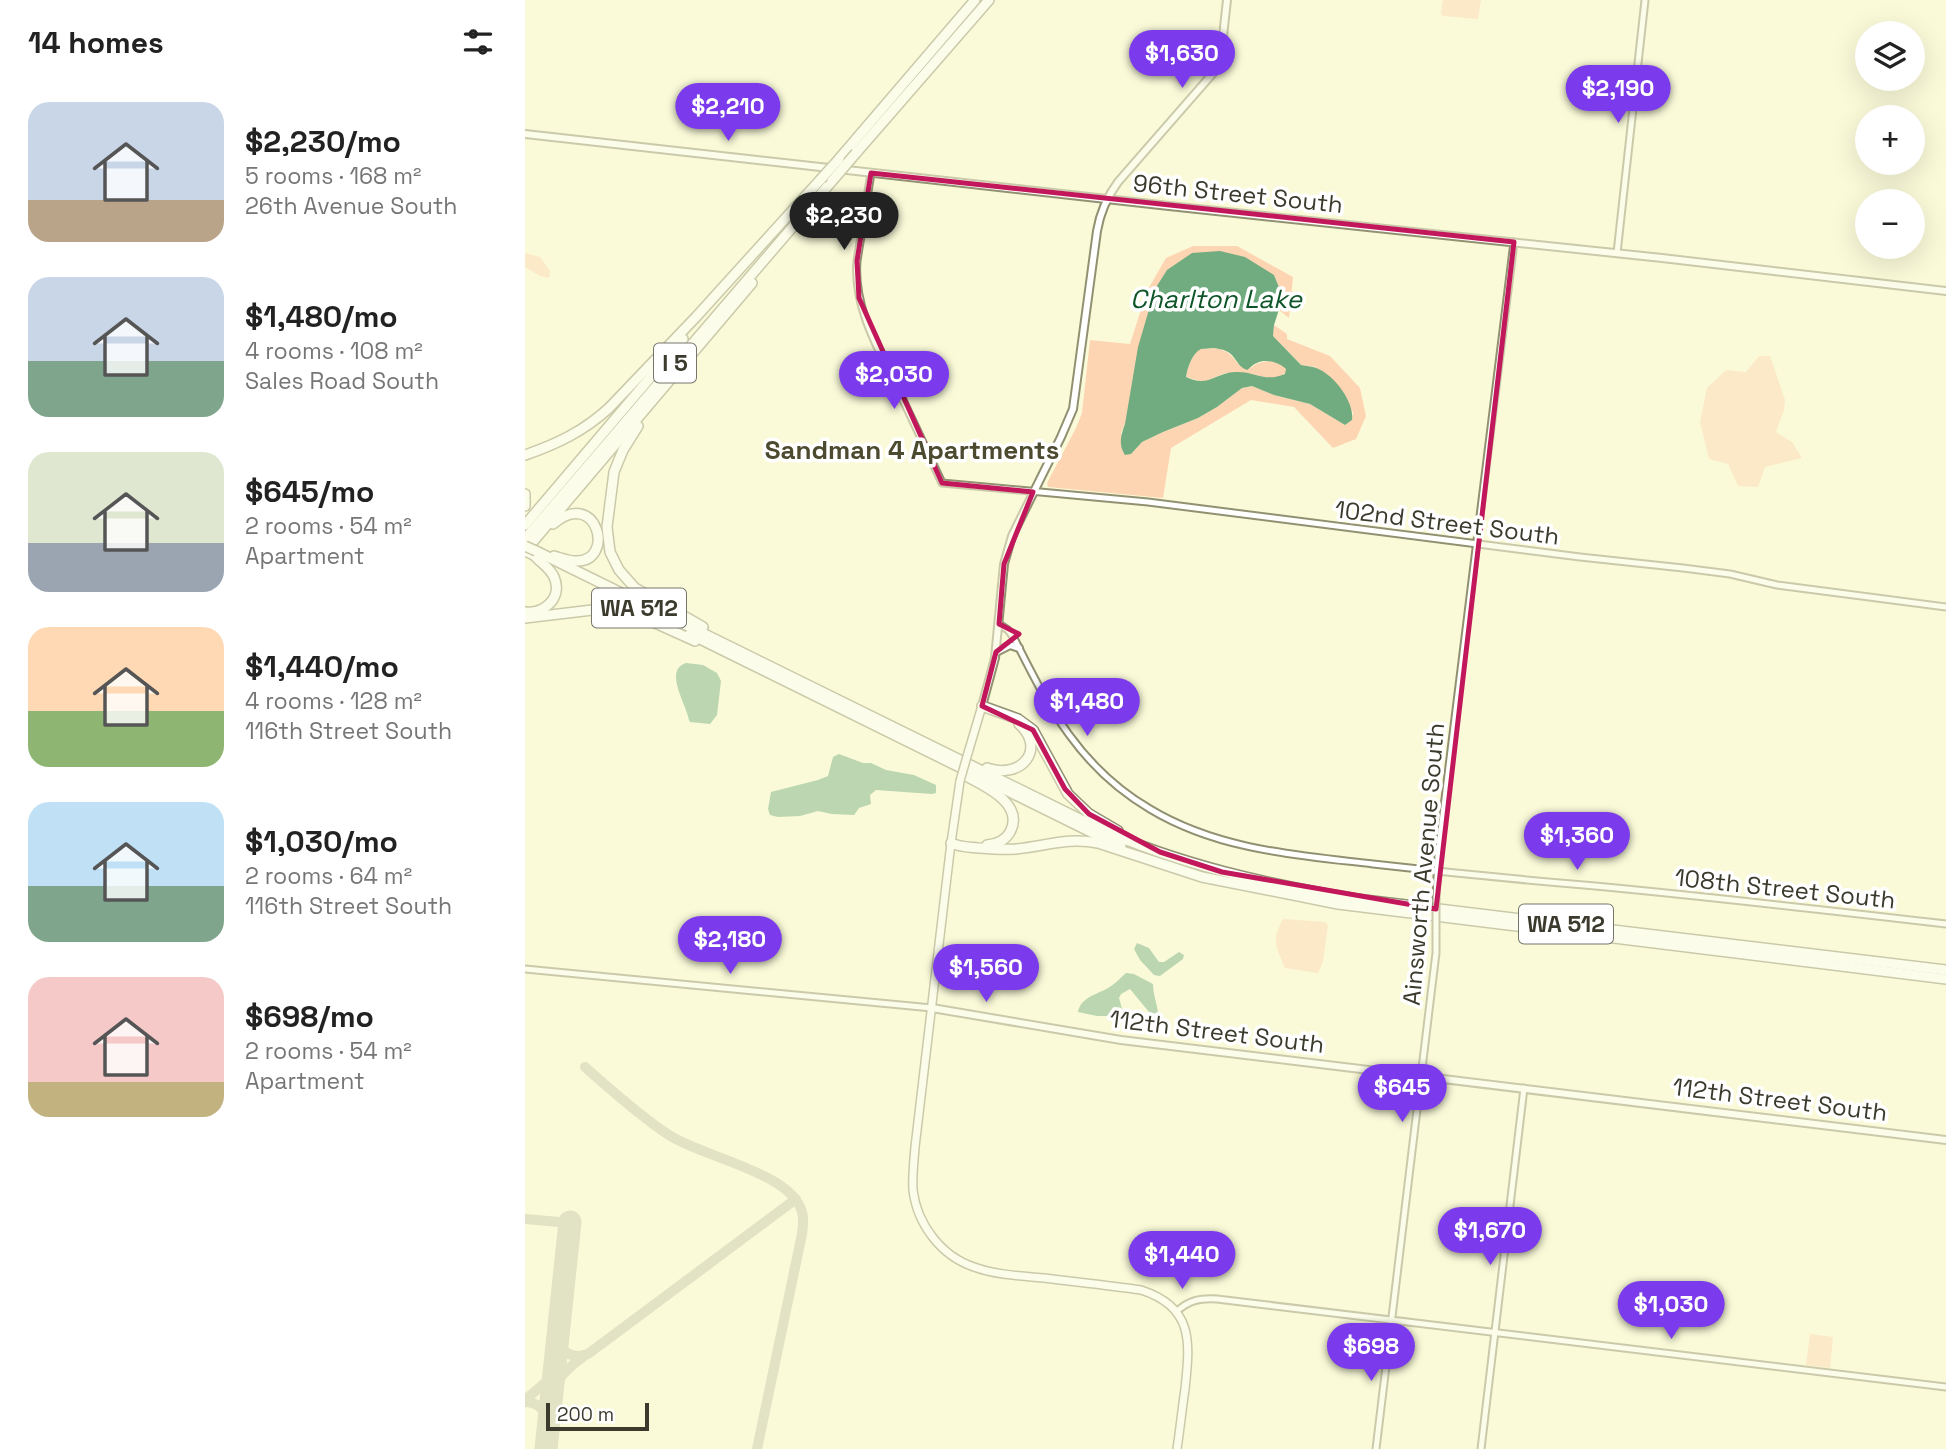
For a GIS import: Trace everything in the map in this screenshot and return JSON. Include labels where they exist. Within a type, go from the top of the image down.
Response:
[{"type":"highway","name":"I 5","points":[[525,539],[826,183],[839,159],[975,0]]},
{"type":"highway","name":"I 5","points":[[525,525],[770,237],[856,153],[989,0]]},
{"type":"highway","points":[[529,551],[538,536],[782,247],[826,183]]},
{"type":"highway","points":[[525,454],[541,450],[582,430],[609,408],[770,237]]},
{"type":"highway","points":[[671,379],[626,445],[617,463],[607,527],[610,549],[617,567],[635,588],[725,639],[745,657]]},
{"type":"highway","points":[[525,494],[525,506]]},
{"type":"highway","points":[[529,551],[580,561],[594,553],[599,538],[593,521],[575,513],[562,517],[538,536]]},
{"type":"highway","points":[[525,611],[536,612],[544,608],[552,602],[556,591],[552,574],[529,551]]},
{"type":"highway","name":"WA 512","points":[[529,551],[1098,828],[1125,840],[1217,870],[1257,881],[1356,899],[1945,974]]},
{"type":"highway","points":[[525,618],[609,608],[622,610],[705,646],[745,657]]},
{"type":"highway","points":[[919,743],[997,771],[1011,771],[1020,766],[1030,750],[1030,740],[1025,730],[1014,721],[981,709]]},
{"type":"highway","points":[[981,709],[1019,719],[1033,730],[1065,789],[1084,810],[1160,852]]},
{"type":"highway","points":[[919,743],[929,755],[1000,797],[1012,811],[1011,831],[1002,842],[984,845],[957,841],[951,843]]},
{"type":"highway","name":"WA 512","points":[[919,743],[1093,833],[1157,859],[1235,884],[1338,904],[1945,974]]},
{"type":"highway","points":[[951,843],[957,846],[1017,849],[1061,841],[1089,841],[1202,877],[1235,884]]},
{"type":"main road","points":[[1177,1449],[1188,1344],[1185,1328],[1176,1312],[1159,1298],[1140,1290],[995,1272],[969,1265],[948,1253],[937,1242],[921,1217],[914,1197],[913,1176],[960,780],[993,670],[1008,547],[1073,409],[1097,231],[1107,199],[1122,177],[1207,82],[1216,68],[1221,54],[1227,0]]},
{"type":"main road","name":"96th Street South","points":[[525,134],[1617,253],[1946,292]]},
{"type":"main road","points":[[996,652],[1010,645],[1019,648]]},
{"type":"main road","name":"112th Street South","points":[[932,1008],[1121,1040],[1946,1140]]},
{"type":"street","points":[[1617,253],[1645,0]]},
{"type":"street","name":"102nd Street South","points":[[871,173],[856,274],[859,298],[869,328],[942,483],[1148,502],[1718,572],[1788,587],[1946,607]]},
{"type":"street","name":"Ainsworth Avenue South","points":[[1376,1449],[1435,959],[1436,871],[1514,242]]},
{"type":"street","name":"108th Street South","points":[[999,624],[1011,634],[1045,700],[1073,743],[1104,775],[1147,808],[1204,835],[1235,845],[1436,871],[1946,924]]},
{"type":"street","name":"112th Street South","points":[[525,969],[932,1008]]},
{"type":"street","points":[[1481,1449],[1524,1088]]},
{"type":"street","points":[[1176,1312],[1187,1303],[1206,1298],[1946,1387]]},
{"type":"highlighted area","points":[[871,173],[1514,242],[1436,909],[1222,872],[1160,852],[1089,814],[1065,789],[1033,730],[982,706],[996,652],[1019,634],[999,624],[1004,564],[1033,492],[942,483],[859,298],[857,261]]},
{"type":"shaded area","points":[[1443,0],[1481,0],[1478,19],[1443,16]]},
{"type":"shaded area","points":[[1193,246],[1237,246],[1293,277],[1289,318],[1279,310],[1283,297],[1274,275],[1125,424],[1121,433],[1131,454],[1142,442],[1198,418],[1242,388],[1252,386],[1310,404],[1345,425],[1352,420],[1353,412],[1315,367],[1301,365],[1273,336],[1274,325],[1287,334],[1287,339],[1330,356],[1360,388],[1366,416],[1356,439],[1333,448],[1294,407],[1251,400],[1171,448],[1163,498],[1048,487],[1047,483],[1082,413],[1090,340],[1130,344],[1147,291],[1166,258]]},
{"type":"shaded area","points":[[525,253],[540,257],[550,271],[549,278],[525,267]]},
{"type":"shaded area","points":[[1214,348],[1227,352],[1237,363],[1251,368],[1269,361],[1279,363],[1287,369],[1285,374],[1273,379],[1251,374],[1226,373],[1203,382],[1186,377],[1195,354],[1201,349]]},
{"type":"shaded area","points":[[1759,356],[1770,356],[1785,400],[1776,432],[1792,442],[1802,458],[1765,467],[1758,487],[1738,486],[1728,464],[1709,459],[1700,422],[1707,388],[1726,370],[1746,372]]},
{"type":"shaded area","points":[[1283,919],[1325,922],[1328,925],[1323,962],[1318,973],[1285,968],[1276,944]]},
{"type":"shaded area","points":[[1810,1334],[1833,1337],[1830,1368],[1806,1365]]},
{"type":"water","name":"Charlton Lake","points":[[1220,251],[1245,257],[1274,275],[1283,297],[1273,336],[1301,365],[1320,370],[1334,381],[1350,404],[1352,420],[1345,425],[1310,404],[1252,386],[1242,388],[1198,418],[1142,442],[1131,454],[1125,455],[1121,447],[1121,436],[1138,347],[1155,289],[1167,270],[1192,253]],"holes":[[[1215,348],[1229,353],[1247,370],[1256,364],[1269,361],[1286,369],[1285,374],[1265,377],[1235,372],[1206,381],[1186,377],[1195,354],[1201,349]]]},
{"type":"water","points":[[686,663],[703,665],[717,673],[721,681],[717,715],[710,724],[689,720],[676,680],[679,667]]},
{"type":"water","points":[[839,754],[886,770],[914,775],[936,785],[936,793],[876,790],[870,795],[871,804],[859,808],[854,815],[818,811],[800,816],[770,815],[768,809],[771,792],[828,776],[833,757]]},
{"type":"water","points":[[1137,943],[1149,948],[1159,962],[1164,962],[1179,952],[1184,955],[1183,959],[1160,976],[1154,975],[1134,949]]},
{"type":"water","points":[[1126,973],[1153,984],[1158,1013],[1149,1012],[1130,989],[1119,998],[1124,1016],[1097,1016],[1078,1012],[1082,1003],[1111,986]]},
{"type":"taxiway","points":[[585,1067],[669,1135],[781,1186],[794,1198],[802,1212],[802,1234],[757,1449]]},
{"type":"taxiway","points":[[558,1333],[563,1349],[571,1355],[588,1354],[796,1199]]},
{"type":"taxiway","points":[[525,1219],[570,1223]]},
{"type":"taxiway","points":[[551,1397],[564,1374],[584,1356]]},
{"type":"taxiway","points":[[525,1400],[546,1382],[555,1363]]},
{"type":"taxiway","points":[[525,1402],[539,1406],[549,1417]]},
{"type":"runway","points":[[546,1449],[570,1222]]},
{"type":"district","name":"Sandman 4 Apartments","points":[[912,450]]}]
